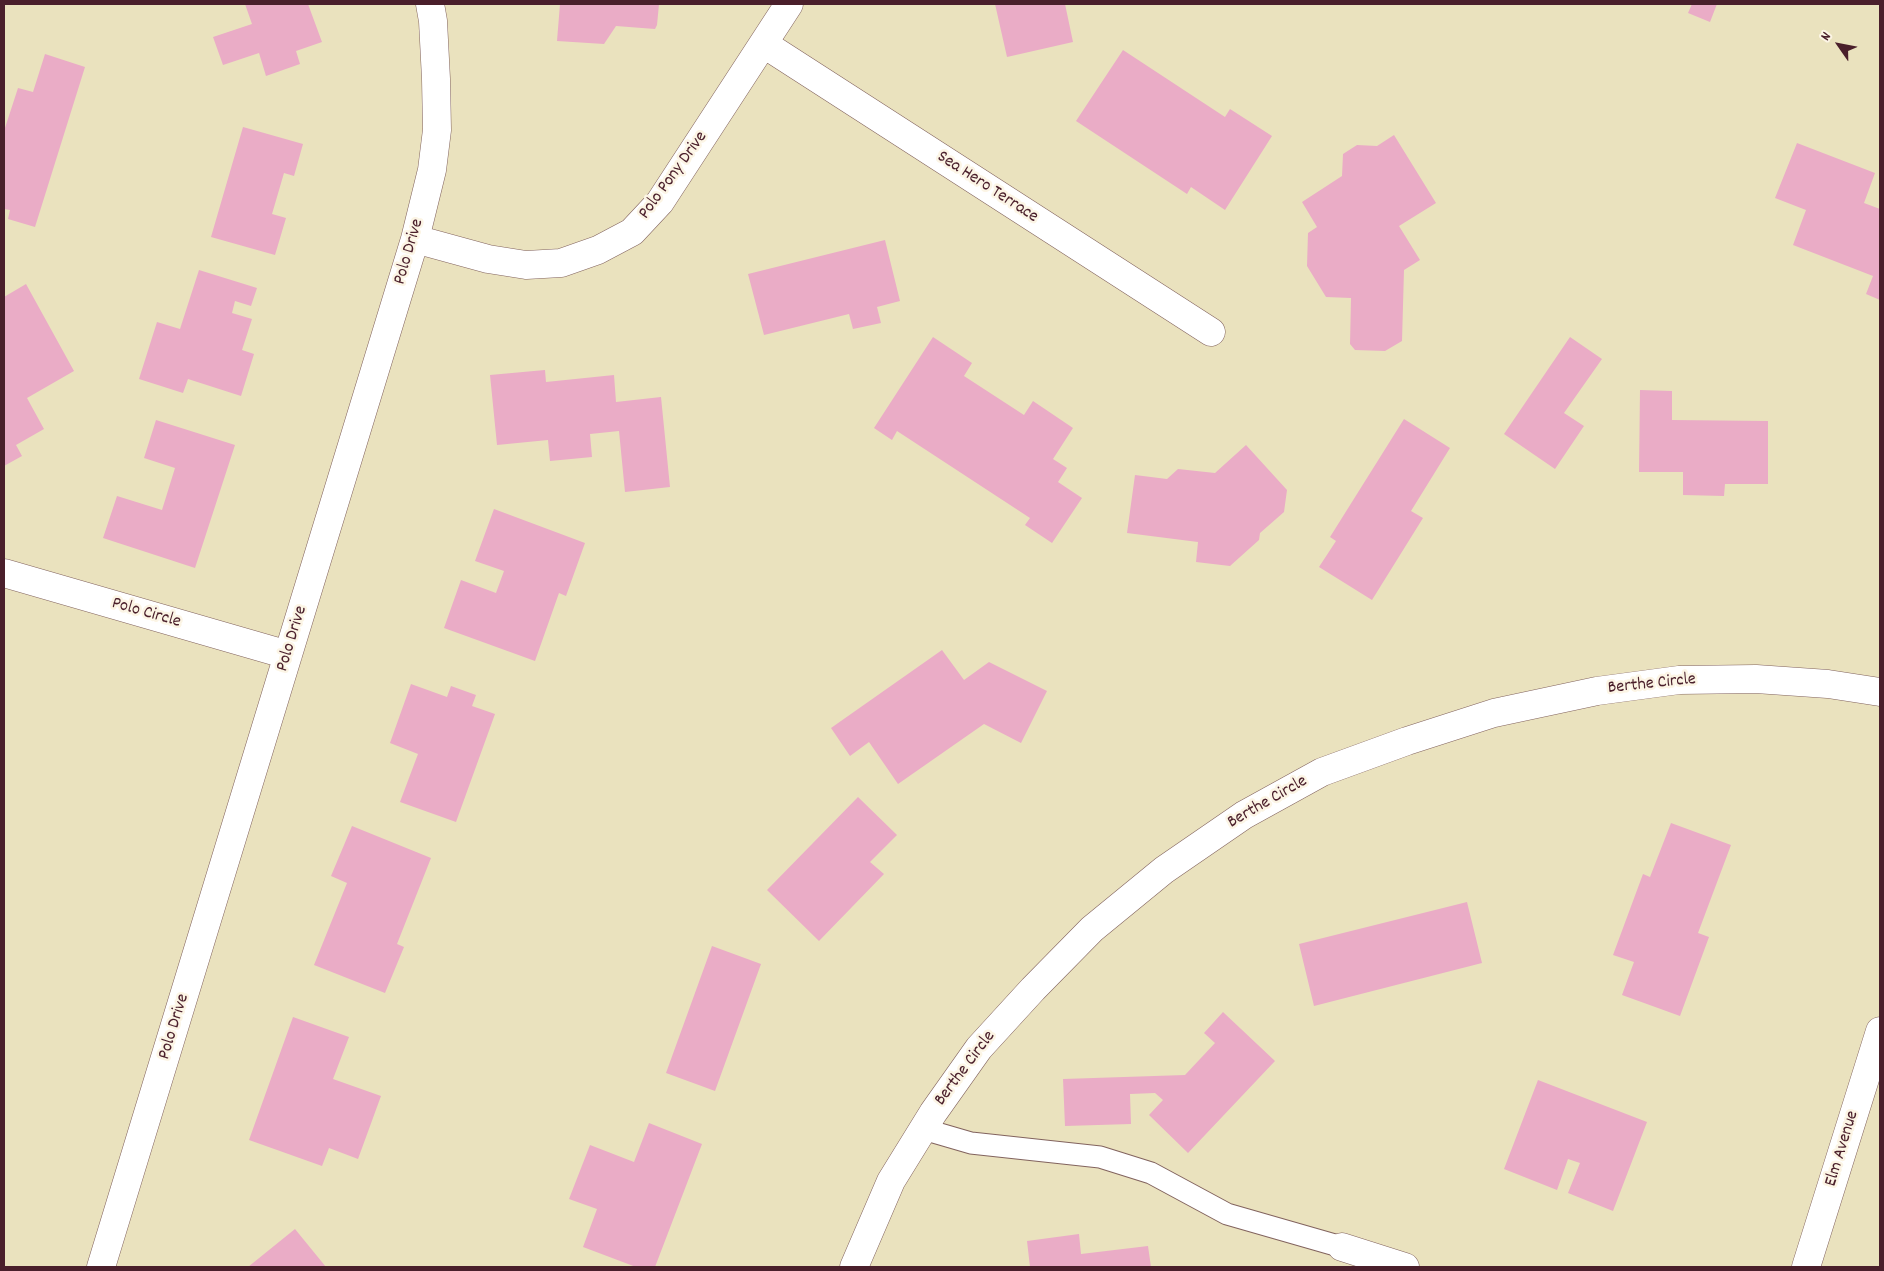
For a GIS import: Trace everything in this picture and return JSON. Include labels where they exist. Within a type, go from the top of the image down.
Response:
[{"type":"street","name":"Polo Drive","points":[[101,1267],[415,239],[432,170],[437,130],[433,21],[430,4]]},
{"type":"street","name":"Polo Pony Drive","points":[[415,239],[488,259],[526,265],[561,263],[598,250],[632,232],[660,202],[790,4]]},
{"type":"street","name":"Sea Hero Terrace","points":[[764,44],[1211,332]]},
{"type":"street","name":"Polo Circle","points":[[4,573],[288,655]]},
{"type":"street","name":"Berthe Circle","points":[[854,1267],[891,1181],[923,1129],[979,1048],[1032,988],[1092,929],[1164,870],[1244,815],[1322,772],[1407,741],[1494,713],[1597,691],[1679,680],[1756,679],[1828,684],[1880,692]]},
{"type":"street","name":"Elm Avenue","points":[[1806,1267],[1880,1031]]},
{"type":"street","points":[[1342,1247],[1405,1267]]},
{"type":"lane","points":[[923,1129],[971,1143],[1100,1157],[1151,1173],[1227,1214],[1342,1247]]},
{"type":"building","points":[[245,4],[308,4],[322,42],[296,51],[300,64],[266,76],[259,53],[223,65],[213,37],[252,24]]},
{"type":"building","points":[[560,4],[659,4],[657,25],[655,29],[616,26],[604,44],[557,41]]},
{"type":"building","points":[[995,4],[1065,4],[1073,42],[1007,57]]},
{"type":"building","points":[[1692,4],[1717,4],[1710,22],[1688,13]]},
{"type":"building","points":[[1123,50],[1225,117],[1230,109],[1272,136],[1225,210],[1191,187],[1187,194],[1076,121]]},
{"type":"building","points":[[45,54],[85,67],[35,227],[8,219],[10,210],[4,209],[4,131],[18,88],[33,92]]},
{"type":"building","points":[[243,127],[303,144],[294,176],[284,173],[272,214],[286,218],[275,255],[211,237]]},
{"type":"building","points":[[1394,135],[1436,203],[1399,226],[1420,260],[1404,270],[1402,341],[1385,351],[1355,350],[1350,344],[1351,298],[1326,297],[1307,266],[1308,233],[1317,227],[1302,202],[1342,176],[1343,154],[1357,145],[1377,146]]},
{"type":"building","points":[[1797,143],[1875,173],[1864,203],[1880,209],[1880,300],[1866,294],[1873,276],[1793,245],[1806,210],[1775,198]]},
{"type":"building","points":[[885,240],[900,301],[877,307],[881,323],[853,329],[849,314],[764,335],[748,274]]},
{"type":"building","points":[[199,270],[257,288],[251,306],[235,301],[232,313],[252,319],[242,350],[254,354],[241,396],[188,379],[183,393],[139,379],[157,322],[180,329]]},
{"type":"building","points":[[26,284],[74,371],[27,398],[44,429],[16,445],[22,456],[4,466],[4,297]]},
{"type":"building","points":[[933,337],[972,363],[964,376],[1024,415],[1033,401],[1073,428],[1053,459],[1067,468],[1058,482],[1082,498],[1052,543],[1025,525],[1030,518],[897,431],[892,440],[874,428]]},
{"type":"building","points":[[1570,337],[1602,359],[1564,413],[1584,426],[1555,469],[1504,434]]},
{"type":"building","points":[[545,370],[546,382],[614,375],[616,402],[661,397],[670,487],[625,492],[619,431],[590,434],[592,457],[550,461],[548,440],[497,445],[490,375]]},
{"type":"building","points":[[1640,390],[1672,391],[1672,420],[1768,421],[1768,484],[1725,484],[1724,496],[1683,495],[1683,472],[1639,472]]},
{"type":"building","points":[[1404,419],[1450,448],[1411,511],[1423,518],[1372,600],[1319,567],[1336,541],[1330,537]]},
{"type":"building","points":[[156,420],[235,445],[195,568],[103,538],[117,496],[162,510],[175,468],[144,458]]},
{"type":"building","points":[[1246,445],[1287,490],[1284,512],[1260,533],[1259,540],[1230,566],[1196,562],[1198,542],[1127,533],[1135,475],[1167,479],[1178,469],[1215,473]]},
{"type":"building","points":[[494,509],[585,543],[566,596],[559,593],[535,661],[444,628],[461,580],[496,593],[504,571],[475,561]]},
{"type":"building","points":[[942,650],[964,680],[989,662],[1047,691],[1021,743],[984,724],[898,784],[869,742],[850,756],[831,728]]},
{"type":"building","points":[[411,684],[447,697],[451,686],[476,695],[472,706],[495,714],[456,822],[400,802],[418,754],[390,743]]},
{"type":"building","points":[[858,797],[897,835],[870,862],[884,874],[819,941],[767,890]]},
{"type":"building","points":[[1671,823],[1731,845],[1698,933],[1709,937],[1680,1016],[1622,995],[1634,962],[1613,955],[1643,874],[1650,877]]},
{"type":"building","points":[[352,826],[431,858],[397,944],[404,947],[385,993],[314,965],[347,883],[331,876]]},
{"type":"building","points":[[1467,902],[1482,963],[1314,1006],[1299,944]]},
{"type":"building","points":[[712,946],[761,964],[715,1091],[666,1073]]},
{"type":"building","points":[[1223,1012],[1275,1061],[1188,1153],[1149,1115],[1163,1100],[1155,1093],[1130,1094],[1131,1124],[1065,1126],[1063,1079],[1185,1075],[1215,1043],[1204,1033]]},
{"type":"building","points":[[293,1017],[349,1037],[333,1079],[381,1096],[358,1159],[329,1148],[322,1166],[249,1140]]},
{"type":"building","points":[[1538,1080],[1647,1122],[1613,1211],[1568,1193],[1580,1163],[1568,1159],[1557,1190],[1504,1169]]},
{"type":"building","points":[[649,1123],[702,1144],[655,1267],[636,1267],[583,1247],[597,1209],[569,1199],[590,1145],[634,1162]]},
{"type":"building","points":[[295,1229],[326,1267],[248,1267]]},
{"type":"building","points":[[1079,1234],[1081,1254],[1148,1246],[1151,1267],[1030,1267],[1027,1241]]}]
